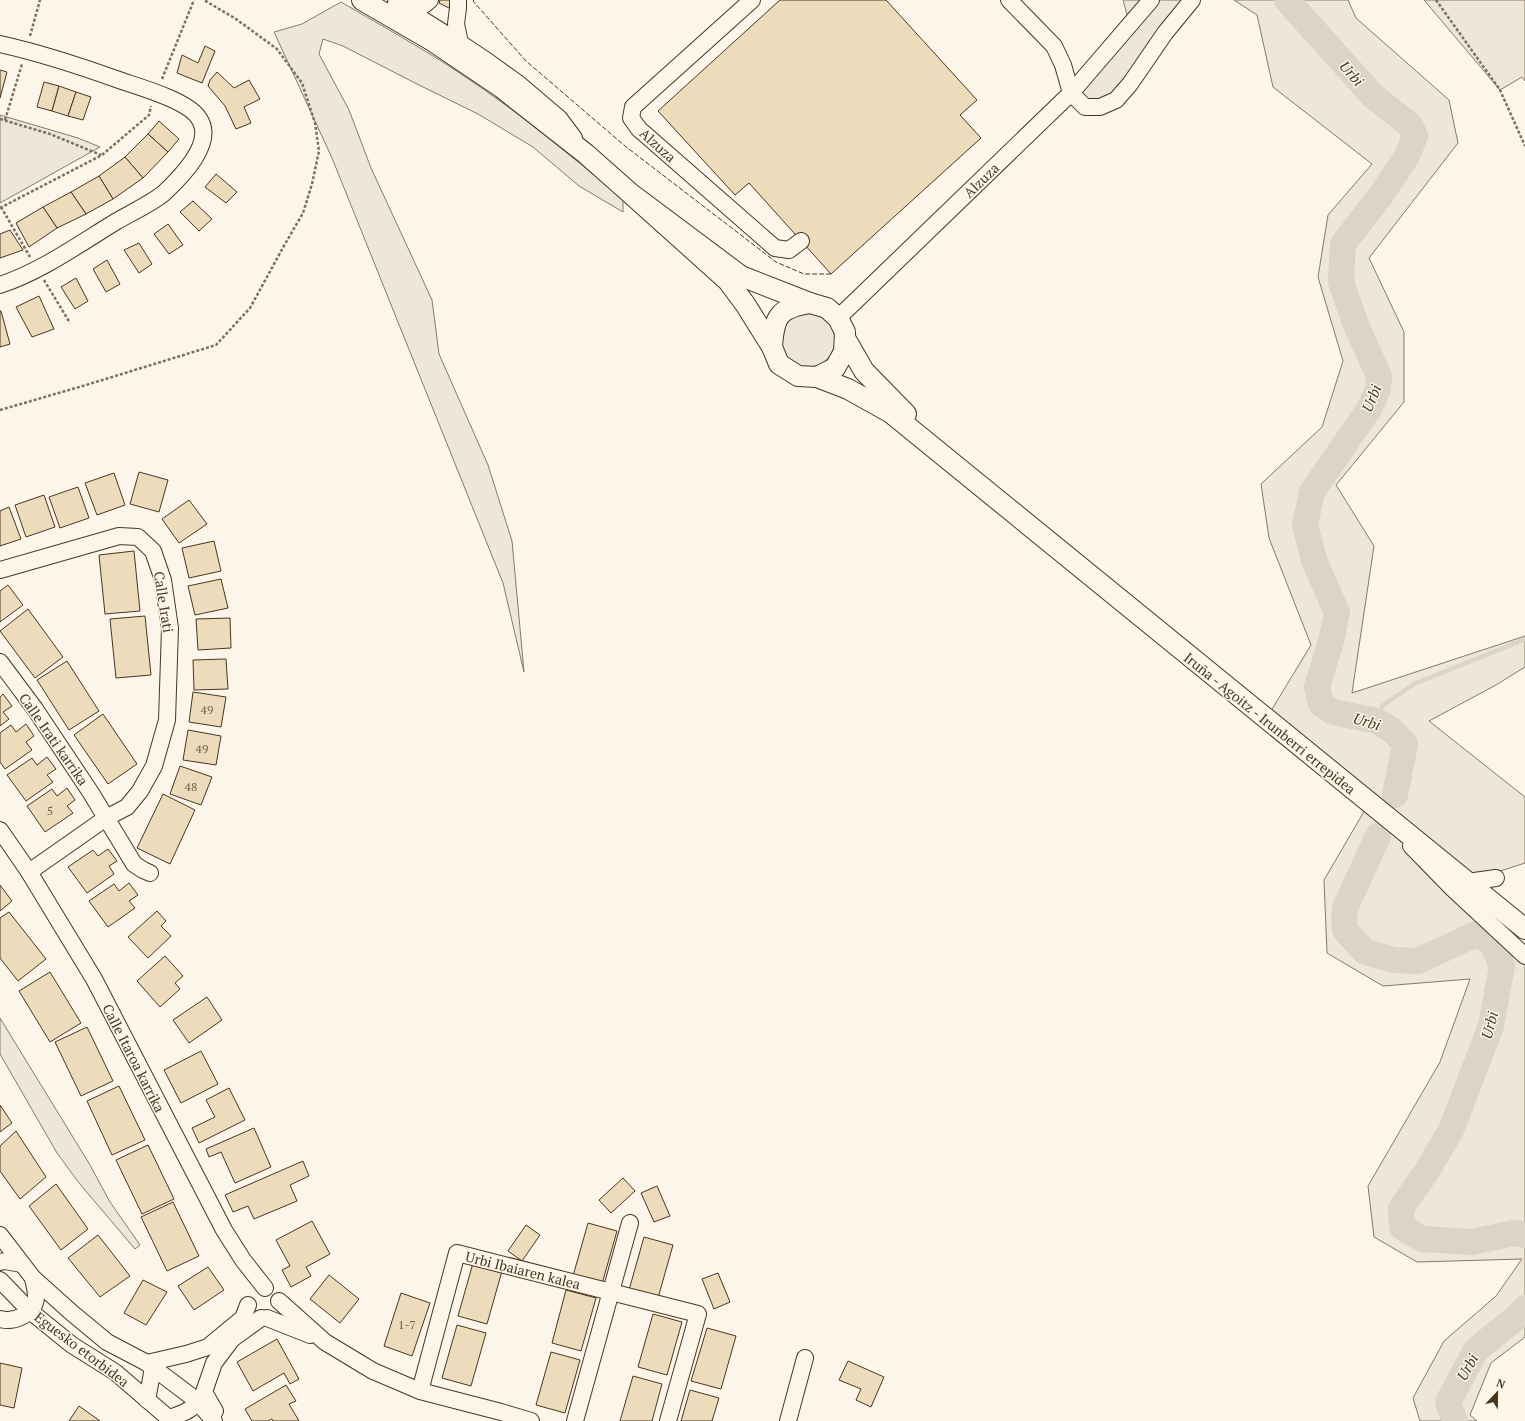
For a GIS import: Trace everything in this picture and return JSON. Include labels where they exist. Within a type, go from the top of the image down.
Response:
[{"type":"main road","points":[[362,0],[431,40],[502,88],[586,154],[688,247],[728,281],[772,347],[779,364],[798,376],[817,377],[848,389],[891,413],[1016,515]]},
{"type":"main road","points":[[630,193],[741,276],[810,303],[827,308],[838,318],[845,332],[844,352],[835,368],[817,377]]},
{"type":"main road","points":[[772,347],[773,328],[781,314],[795,306],[810,303]]},
{"type":"main road","points":[[845,338],[864,371],[897,406],[1016,515]]},
{"type":"main road","name":"Iruña - Agoitz - Irunberri errepidea","points":[[1016,515],[1525,929]]},
{"type":"street","points":[[393,2],[424,5],[430,0]]},
{"type":"street","points":[[458,0],[456,24],[460,43]]},
{"type":"street","name":"Alzuza","points":[[752,0],[633,107],[631,118],[639,129],[775,248],[789,250],[801,241]]},
{"type":"street","points":[[1009,0],[1054,46],[1063,65],[1071,93],[1085,107],[1100,107],[1116,100],[1130,84],[1165,33],[1192,0]]},
{"type":"street","name":"Alzuza","points":[[838,318],[1071,93],[1151,0]]},
{"type":"street","points":[[393,2],[487,60],[519,84],[559,118],[586,154]]},
{"type":"street","points":[[0,44],[54,58],[156,92],[184,106],[198,116],[203,126],[203,137],[199,151],[189,167],[163,194],[38,270],[0,285]]},
{"type":"street","name":"Calle Irati","points":[[0,570],[119,536],[138,537],[153,551],[163,580],[170,628],[167,720],[154,766],[140,791],[127,807],[106,818],[29,872]]},
{"type":"street","name":"Calle Irati karrika","points":[[0,662],[34,709],[91,793],[106,818]]},
{"type":"street","points":[[1369,803],[1453,889],[1525,956]]},
{"type":"street","points":[[106,818],[134,864],[150,873]]},
{"type":"street","name":"Calle Itaroa karrika","points":[[0,830],[29,872],[94,979],[224,1230],[243,1260],[265,1288]]},
{"type":"street","points":[[1467,882],[1496,878]]},
{"type":"street","points":[[575,1421],[630,1223]]},
{"type":"street","name":"Eguesko etorbidea","points":[[0,1235],[33,1278],[72,1314],[107,1342],[150,1366],[201,1398],[221,1421]]},
{"type":"street","name":"Urbi Ibaiaren kalea","points":[[420,1391],[457,1253],[698,1314],[668,1421]]},
{"type":"street","points":[[0,1262],[5,1261],[22,1264]]},
{"type":"street","points":[[0,1319],[18,1319],[30,1311],[36,1298],[33,1278]]},
{"type":"street","name":"Eguesko etorbidea","points":[[0,1280],[30,1311],[72,1345],[115,1372],[170,1420],[184,1414],[201,1398]]},
{"type":"street","points":[[325,1342],[279,1301],[274,1292],[265,1288],[252,1292],[248,1305],[252,1314],[296,1328],[325,1342],[372,1371],[420,1391],[531,1421]]},
{"type":"street","points":[[201,1398],[214,1363],[227,1345],[232,1339],[264,1318],[274,1314],[277,1310],[279,1301]]},
{"type":"street","name":"Eguesko etorbidea","points":[[150,1366],[208,1347],[243,1318],[248,1305]]},
{"type":"street","points":[[788,1421],[804,1358]]},
{"type":"street","name":"Eguesko etorbidea","points":[[147,1400],[150,1366]]},
{"type":"street","name":"Eguesko etorbidea","points":[[201,1398],[214,1421]]},
{"type":"path","points":[[0,208],[102,155],[149,115],[156,92],[194,0]]},
{"type":"path","points":[[0,410],[86,385],[216,344],[250,308],[303,213],[312,184],[319,151],[315,123],[302,83],[277,49],[236,19],[204,0]]},
{"type":"path","points":[[1436,0],[1500,90],[1525,146]]},
{"type":"path","points":[[0,119],[50,134],[102,155]]},
{"type":"shaded area","points":[[1123,0],[1192,0],[1100,107],[1071,93],[1130,25]]},
{"type":"shaded area","points":[[1234,0],[1348,0],[1356,18],[1449,100],[1458,143],[1369,258],[1404,332],[1404,402],[1336,485],[1374,546],[1352,693],[1525,636],[1525,667],[1496,685],[1429,721],[1525,797],[1525,863],[1467,882],[1525,951],[1525,1337],[1491,1363],[1470,1415],[1477,1421],[1420,1421],[1413,1398],[1444,1341],[1496,1296],[1522,1259],[1417,1262],[1374,1237],[1368,1186],[1440,1062],[1470,979],[1383,986],[1327,953],[1324,880],[1369,803],[1266,719],[1311,645],[1269,538],[1261,484],[1322,427],[1343,361],[1318,277],[1328,215],[1372,164],[1273,87],[1257,15]]},
{"type":"shaded area","points":[[1424,0],[1525,0],[1525,81],[1522,77],[1500,90]]},
{"type":"shaded area","points":[[341,2],[434,56],[485,90],[545,135],[623,199],[623,212],[579,186],[533,147],[478,114],[343,46],[323,39],[319,54],[349,110],[371,168],[432,300],[439,354],[488,465],[512,541],[524,672],[503,583],[332,158],[274,32],[302,24]]},
{"type":"shaded area","points":[[0,115],[78,138],[100,147],[0,203]]},
{"type":"shaded area","points":[[808,313],[818,315],[827,321],[833,330],[835,340],[833,350],[827,359],[818,365],[808,367],[798,365],[789,359],[783,350],[781,340],[783,330],[789,321],[798,315]]},
{"type":"shaded area","points":[[0,1018],[90,1165],[110,1202],[140,1245],[135,1249],[79,1183],[57,1153],[0,1054]]},
{"type":"building","points":[[440,0],[453,0],[449,8],[439,3]]},
{"type":"building","points":[[780,0],[886,0],[977,100],[960,115],[981,138],[831,274],[749,183],[735,195],[658,111]]},
{"type":"building","points":[[205,46],[215,51],[202,83],[177,73],[182,55],[198,63]]},
{"type":"building","points":[[0,70],[7,72],[0,98]]},
{"type":"building","points":[[217,72],[234,88],[249,80],[260,99],[244,107],[251,123],[236,129],[225,106],[208,86],[210,80]]},
{"type":"building","points":[[44,82],[59,86],[52,111],[37,107]]},
{"type":"building","points":[[59,86],[76,92],[68,116],[52,111]]},
{"type":"building","points":[[76,92],[91,97],[83,120],[68,116]]},
{"type":"building","points":[[159,121],[179,139],[168,152],[148,134]]},
{"type":"building","points":[[148,134],[168,152],[143,178],[125,157]]},
{"type":"building","points":[[125,157],[143,178],[113,199],[99,176]]},
{"type":"building","points":[[216,174],[237,192],[226,203],[205,187]]},
{"type":"building","points":[[99,176],[113,199],[86,214],[71,192]]},
{"type":"building","points":[[71,192],[86,214],[57,228],[43,207]]},
{"type":"building","points":[[193,201],[212,219],[199,231],[180,212]]},
{"type":"building","points":[[43,207],[57,228],[29,247],[16,223]]},
{"type":"building","points":[[168,224],[183,245],[169,254],[154,234]]},
{"type":"building","points":[[10,230],[23,250],[0,258],[0,234]]},
{"type":"building","points":[[139,243],[152,264],[139,273],[124,250]]},
{"type":"building","points":[[107,260],[120,284],[106,292],[93,269]]},
{"type":"building","points":[[76,278],[88,301],[75,309],[61,287]]},
{"type":"building","points":[[39,296],[54,329],[32,337],[16,307]]},
{"type":"building","points":[[0,311],[10,344],[0,347]]},
{"type":"building","points":[[139,472],[168,480],[159,512],[130,504]]},
{"type":"building","points":[[114,473],[125,505],[97,515],[85,483]]},
{"type":"building","points":[[78,487],[89,518],[60,528],[49,497]]},
{"type":"building","points":[[44,495],[55,527],[26,537],[15,505]]},
{"type":"building","points":[[189,500],[207,524],[179,543],[162,519]]},
{"type":"building","points":[[9,507],[21,539],[0,546],[0,511]]},
{"type":"building","points":[[214,541],[221,571],[189,578],[182,548]]},
{"type":"building","points":[[134,551],[140,611],[105,614],[99,555]]},
{"type":"building","points":[[221,579],[228,608],[195,615],[188,586]]},
{"type":"building","points":[[8,585],[23,605],[0,622],[0,591]]},
{"type":"building","points":[[28,609],[63,657],[35,678],[0,631]]},
{"type":"building","points":[[145,616],[151,675],[116,678],[110,619]]},
{"type":"building","points":[[230,618],[231,648],[198,650],[196,619]]},
{"type":"building","points":[[226,659],[228,689],[194,690],[193,660]]},
{"type":"building","points":[[67,661],[99,711],[69,730],[37,680]]},
{"type":"building","points":[[193,692],[226,697],[221,727],[189,722]]},
{"type":"building","points":[[3,694],[12,706],[3,712],[9,719],[0,726],[0,697]]},
{"type":"building","points":[[103,714],[137,764],[108,784],[74,735]]},
{"type":"building","points":[[26,724],[34,736],[26,742],[32,750],[5,769],[0,762],[0,733],[11,725],[16,732]]},
{"type":"building","points":[[188,730],[221,736],[216,765],[183,760]]},
{"type":"building","points":[[47,757],[56,769],[47,775],[53,782],[26,801],[7,775],[32,758],[37,765]]},
{"type":"building","points":[[180,766],[212,777],[201,805],[170,794]]},
{"type":"building","points":[[67,788],[75,800],[67,806],[73,813],[45,832],[27,806],[52,789],[57,796]]},
{"type":"building","points":[[163,794],[195,810],[170,864],[137,848]]},
{"type":"building","points":[[108,849],[117,861],[109,866],[114,874],[87,893],[68,867],[93,850],[98,856]]},
{"type":"building","points":[[129,883],[138,895],[129,901],[135,908],[108,927],[89,901],[114,884],[119,891]]},
{"type":"building","points":[[0,885],[12,901],[0,911]]},
{"type":"building","points":[[157,911],[166,921],[161,926],[171,936],[148,958],[128,937]]},
{"type":"building","points":[[9,912],[46,959],[18,981],[0,958],[0,918]]},
{"type":"building","points":[[165,956],[183,976],[175,983],[180,989],[160,1007],[137,981]]},
{"type":"building","points":[[50,972],[81,1023],[50,1042],[19,991]]},
{"type":"building","points":[[207,997],[222,1020],[189,1043],[173,1020]]},
{"type":"building","points":[[87,1027],[113,1081],[81,1096],[55,1042]]},
{"type":"building","points":[[201,1051],[218,1084],[181,1103],[164,1070]]},
{"type":"building","points":[[119,1086],[145,1140],[112,1155],[87,1101]]},
{"type":"building","points":[[229,1088],[245,1120],[199,1143],[192,1128],[215,1117],[206,1100]]},
{"type":"building","points":[[0,1105],[12,1123],[0,1132]]},
{"type":"building","points":[[254,1128],[271,1167],[235,1183],[221,1152],[209,1157],[206,1149]]},
{"type":"building","points":[[16,1131],[46,1177],[20,1199],[0,1171],[0,1146]]},
{"type":"building","points":[[148,1145],[174,1199],[142,1214],[116,1160]]},
{"type":"building","points":[[303,1161],[309,1176],[290,1185],[297,1201],[254,1219],[248,1206],[233,1212],[225,1195]]},
{"type":"building","points":[[623,1178],[635,1191],[611,1213],[599,1200]]},
{"type":"building","points":[[56,1184],[88,1229],[61,1250],[29,1206]]},
{"type":"building","points":[[657,1186],[670,1216],[654,1222],[641,1193]]},
{"type":"building","points":[[173,1202],[199,1256],[167,1271],[141,1217]]},
{"type":"building","points":[[312,1221],[330,1254],[306,1267],[311,1276],[291,1287],[282,1270],[290,1266],[276,1240]]},
{"type":"building","points":[[588,1223],[617,1231],[602,1284],[573,1276]]},
{"type":"building","points":[[526,1225],[540,1235],[522,1261],[508,1251]]},
{"type":"building","points":[[98,1235],[130,1276],[100,1297],[68,1258]]},
{"type":"building","points":[[644,1237],[673,1245],[658,1298],[629,1290]]},
{"type":"building","points":[[473,1263],[502,1271],[487,1324],[458,1316]]},
{"type":"building","points":[[208,1267],[224,1290],[194,1310],[178,1286]]},
{"type":"building","points":[[718,1273],[730,1302],[714,1309],[702,1279]]},
{"type":"building","points":[[329,1275],[359,1299],[340,1323],[310,1299]]},
{"type":"building","points":[[143,1280],[167,1292],[146,1325],[124,1313]]},
{"type":"building","points":[[566,1290],[596,1298],[581,1351],[552,1343]]},
{"type":"building","points":[[401,1293],[430,1303],[412,1356],[384,1346]]},
{"type":"building","points":[[653,1314],[682,1322],[667,1375],[638,1367]]},
{"type":"building","points":[[457,1325],[486,1333],[471,1386],[442,1378]]},
{"type":"building","points":[[707,1328],[736,1336],[721,1389],[691,1381]]},
{"type":"building","points":[[277,1339],[299,1379],[290,1384],[284,1373],[253,1391],[237,1362]]},
{"type":"building","points":[[551,1352],[580,1360],[565,1413],[536,1405]]},
{"type":"building","points":[[848,1361],[884,1377],[871,1407],[856,1400],[861,1389],[839,1380]]},
{"type":"building","points":[[0,1363],[22,1368],[14,1408],[0,1405]]},
{"type":"building","points":[[633,1376],[662,1384],[652,1421],[620,1421]]},
{"type":"building","points":[[286,1385],[296,1401],[289,1404],[299,1421],[273,1421],[272,1419],[268,1421],[252,1421],[245,1409]]},
{"type":"building","points":[[690,1390],[719,1398],[712,1421],[681,1421]]},
{"type":"building","points":[[79,1406],[100,1421],[69,1421]]},
{"type":"waterway","name":"Urbi","points":[[1287,0],[1373,96],[1410,125],[1415,136],[1407,156],[1381,195],[1343,244],[1341,282],[1356,325],[1379,376],[1378,389],[1369,409],[1312,492],[1305,525],[1314,560],[1337,613],[1331,641],[1317,687],[1321,704],[1333,712],[1377,721],[1392,730],[1405,744],[1395,795]]},
{"type":"waterway","points":[[1377,721],[1382,706],[1414,684],[1525,639]]},
{"type":"waterway","name":"Urbi","points":[[1378,836],[1345,908],[1345,930],[1365,952],[1394,960],[1418,961],[1476,934],[1492,943],[1502,966],[1491,1026],[1451,1130],[1427,1171],[1401,1208],[1402,1227],[1422,1239],[1472,1242],[1514,1233],[1525,1235]]},
{"type":"waterway","name":"Urbi","points":[[1455,1421],[1448,1402],[1476,1350],[1517,1317],[1525,1308]]},
{"type":"fence","points":[[474,0],[473,1],[526,61],[625,146],[776,262],[804,274],[831,274]]}]
